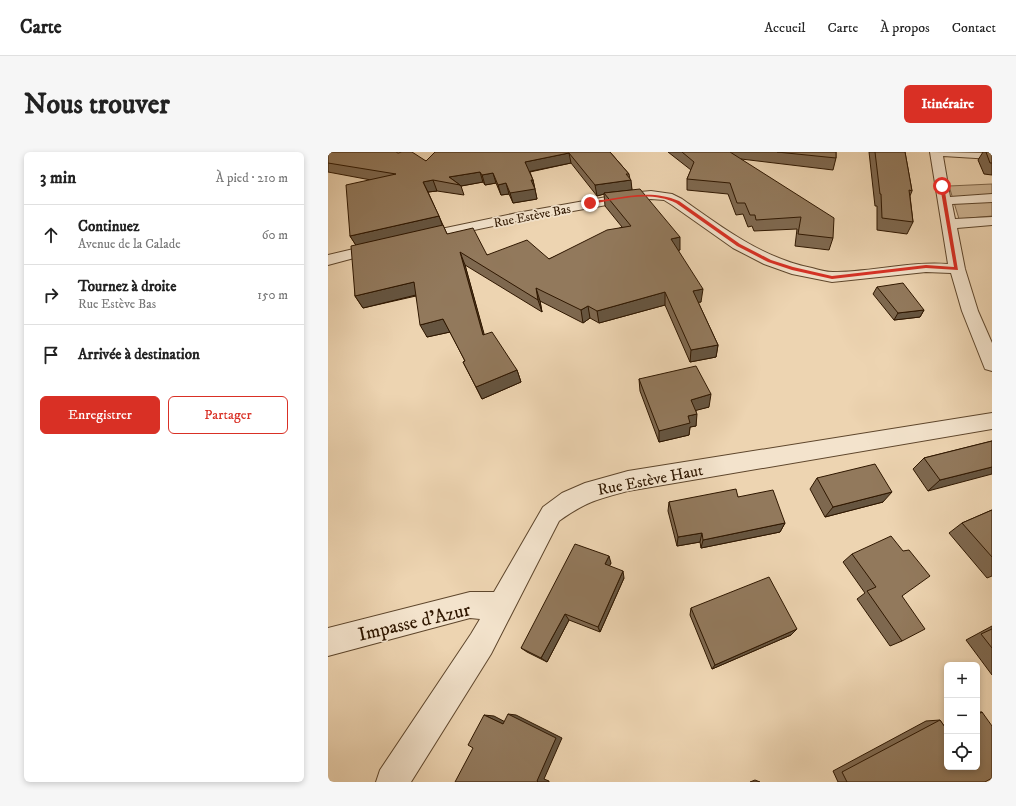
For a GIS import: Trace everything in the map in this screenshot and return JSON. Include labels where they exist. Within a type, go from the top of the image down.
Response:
[{"type":"street","points":[[992,156],[936,152],[957,269],[970,312],[992,364]]},
{"type":"street","name":"Rue Estève Bas","points":[[407,240],[590,203],[651,195],[667,197],[677,202],[738,245],[769,261],[792,269],[832,277],[926,266],[957,269]]},
{"type":"street","points":[[945,201],[992,198]]},
{"type":"street","points":[[949,224],[992,221]]},
{"type":"street","points":[[328,260],[393,244]]},
{"type":"street","name":"Rue Estève Haut","points":[[392,782],[481,644],[551,514],[570,500],[593,490],[628,480],[992,421]]},
{"type":"street","name":"Impasse d'Azur","points":[[328,642],[470,605],[501,606]]},
{"type":"shaded area","points":[[992,184],[992,216],[959,219],[949,186]]},
{"type":"building","points":[[328,152],[412,152],[426,161],[435,152],[610,152],[629,174],[626,174],[631,180],[595,185],[569,153],[525,162],[533,180],[531,180],[535,189],[510,193],[506,183],[498,185],[493,173],[482,175],[480,172],[449,177],[460,185],[433,180],[423,182],[439,216],[350,236],[346,185],[396,174],[328,163]]},
{"type":"building","points":[[682,152],[730,152],[834,218],[833,238],[798,234],[801,217],[756,220],[755,215],[750,215],[745,203],[737,203],[730,183],[687,179],[694,162]]},
{"type":"building","points":[[777,152],[836,152],[836,158]]},
{"type":"building","points":[[875,152],[905,152],[912,191],[909,190],[913,222],[882,218],[881,194]]},
{"type":"building","points":[[986,152],[992,152],[992,163],[990,163]]},
{"type":"building","points":[[640,189],[680,237],[671,239],[703,289],[693,291],[718,345],[691,350],[665,292],[597,311],[588,306],[581,310],[536,288],[538,300],[460,252],[483,335],[492,332],[517,370],[476,387],[463,362],[465,361],[443,319],[420,325],[414,282],[355,296],[351,246],[443,225],[447,234],[473,228],[487,255],[527,240],[549,259],[607,230],[631,226],[604,193]]},
{"type":"building","points":[[903,283],[924,310],[898,313],[877,287]]},
{"type":"building","points":[[696,366],[711,394],[691,400],[697,414],[688,416],[690,423],[659,431],[639,379]]},
{"type":"building","points":[[992,441],[992,467],[940,480],[924,458]]},
{"type":"building","points":[[875,464],[892,492],[833,507],[817,478]]},
{"type":"building","points":[[736,489],[738,497],[773,490],[785,523],[703,540],[702,533],[678,537],[669,502]]},
{"type":"building","points":[[992,510],[992,557],[962,523]]},
{"type":"building","points":[[891,536],[903,551],[909,550],[930,576],[902,596],[925,629],[902,641],[867,591],[876,587],[852,554]]},
{"type":"building","points":[[575,544],[609,556],[605,564],[623,571],[598,627],[565,614],[541,658],[521,648]]},
{"type":"building","points":[[769,577],[797,629],[715,665],[691,608]]},
{"type":"building","points":[[992,629],[992,648],[981,634]]},
{"type":"building","points":[[982,712],[992,726],[992,778],[985,782],[847,782],[842,772],[940,720],[944,726],[944,770],[980,770],[980,713]]},
{"type":"building","points":[[508,714],[556,738],[537,781],[538,782],[455,782],[473,748],[468,745],[484,715],[503,724]]},
{"type":"route","points":[[590,203],[651,195],[667,197],[677,202],[738,245],[769,261],[792,269],[832,277],[926,266],[957,269],[942,186]]}]
